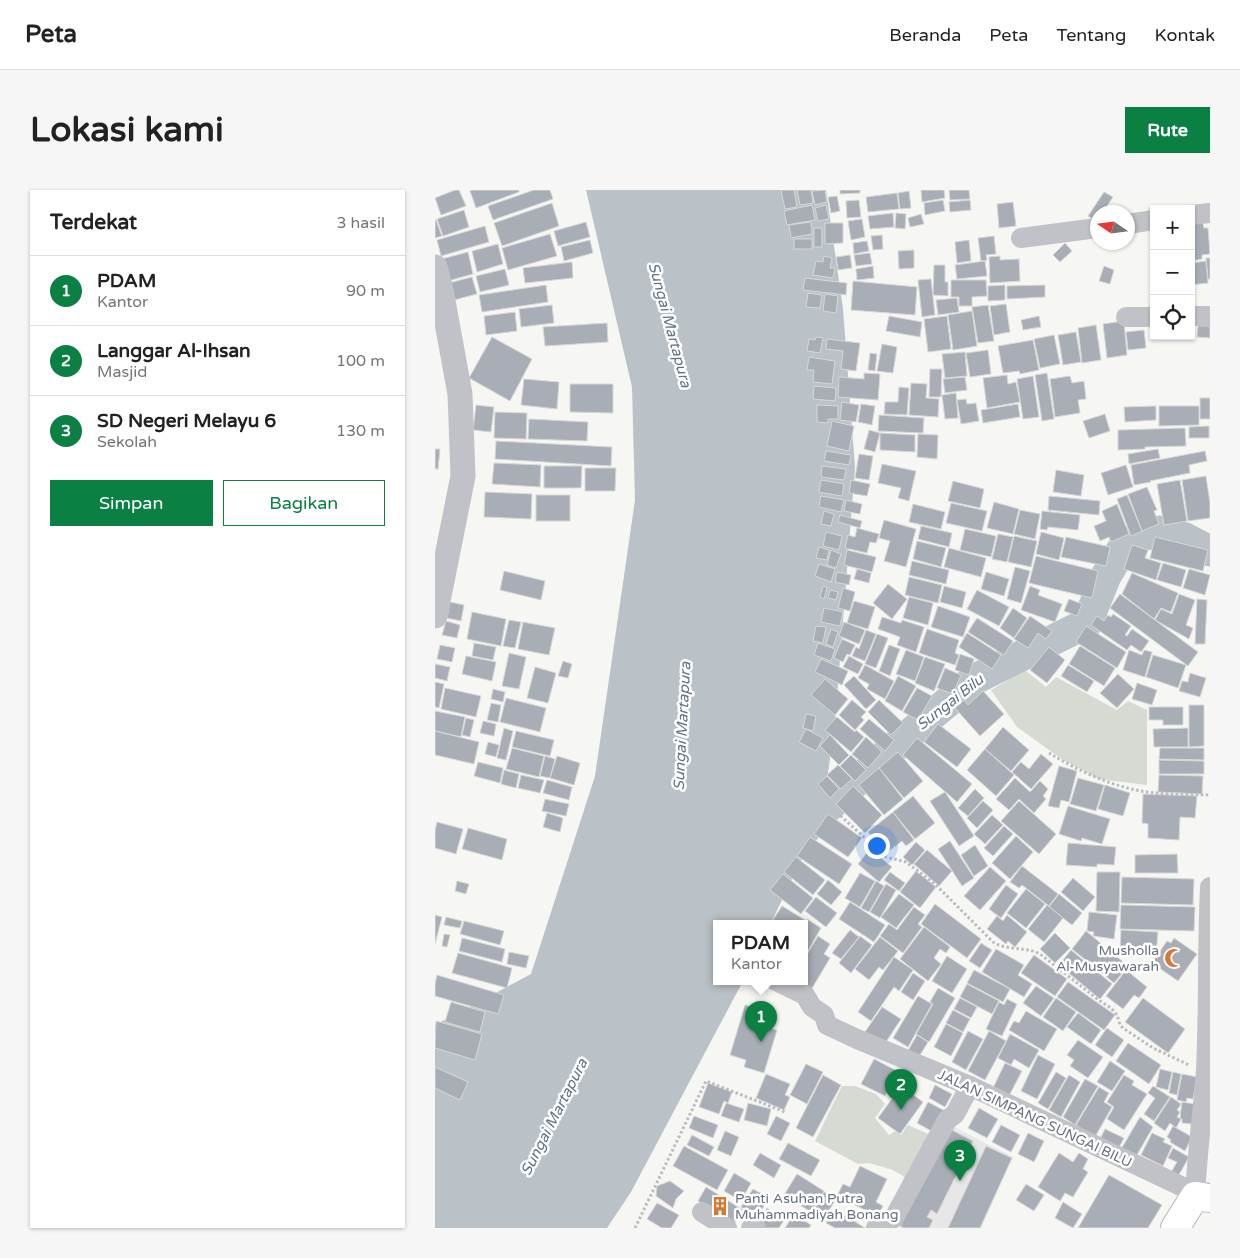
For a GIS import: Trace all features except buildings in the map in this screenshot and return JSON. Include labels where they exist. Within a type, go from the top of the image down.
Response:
[{"type":"main road","points":[[1175,1228],[1203,1197]]},
{"type":"street","points":[[1195,215],[1210,213]]},
{"type":"street","points":[[1135,223],[1150,221]]},
{"type":"street","points":[[1021,238],[1090,229]]},
{"type":"street","points":[[435,267],[460,394],[463,476],[435,616]]},
{"type":"street","points":[[1195,316],[1210,316]]},
{"type":"street","points":[[1126,317],[1150,317]]},
{"type":"street","points":[[1203,1197],[1196,1162],[1202,1126],[1209,1024],[1210,897]]},
{"type":"street","name":"JALAN SIMPANG SUNGAI BILU","points":[[784,985],[805,995],[812,1007],[824,1015],[827,1025],[970,1086],[1203,1197]]},
{"type":"street","points":[[876,1228],[896,1223],[947,1120],[955,1114],[970,1086]]},
{"type":"street","points":[[702,1212],[727,1228]]},
{"type":"street","points":[[751,1228],[756,1228]]},
{"type":"path","points":[[1049,753],[1061,761],[1103,780],[1141,791],[1156,794],[1210,795]]},
{"type":"path","points":[[833,809],[886,857],[906,862],[935,884],[998,946],[1028,949],[1040,954],[1111,1008],[1117,1015],[1123,1028],[1153,1048],[1205,1072]]},
{"type":"path","points":[[635,1228],[706,1081],[785,1112]]},
{"type":"shaded area","points":[[1025,670],[1046,687],[1056,677],[1117,710],[1128,701],[1147,710],[1147,785],[1099,779],[1063,760],[1017,727],[991,690]]},
{"type":"shaded area","points":[[842,1086],[855,1086],[876,1094],[885,1104],[875,1118],[889,1135],[895,1131],[901,1135],[908,1125],[933,1136],[908,1179],[893,1170],[869,1163],[858,1164],[815,1141]]},
{"type":"shaded area","points":[[948,1124],[1013,1157],[981,1228],[900,1228],[899,1226]]},
{"type":"water","name":"Sungai Martapura","points":[[586,190],[826,190],[843,309],[855,468],[835,722],[822,816],[772,920],[713,920],[713,985],[741,985],[631,1192],[607,1228],[435,1228],[435,1025],[531,974],[595,776],[635,500],[632,387]]},
{"type":"waterway","name":"Sungai Bilu","points":[[792,842],[893,748],[975,679],[1087,623],[1106,576],[1121,551],[1138,537],[1160,531],[1185,538],[1210,551]]},
{"type":"place","name":"Musholla Al-Musyawarah","points":[[1174,958]]},
{"type":"place","name":"PDAM","points":[[761,1042]]},
{"type":"place","name":"Langgar Al-Ihsan","points":[[901,1110]]},
{"type":"place","name":"SD Negeri Melayu 6","points":[[960,1181]]},
{"type":"place","name":"Panti Asuhan Putra Muhammadiyah Bonang","points":[[720,1206]]}]
